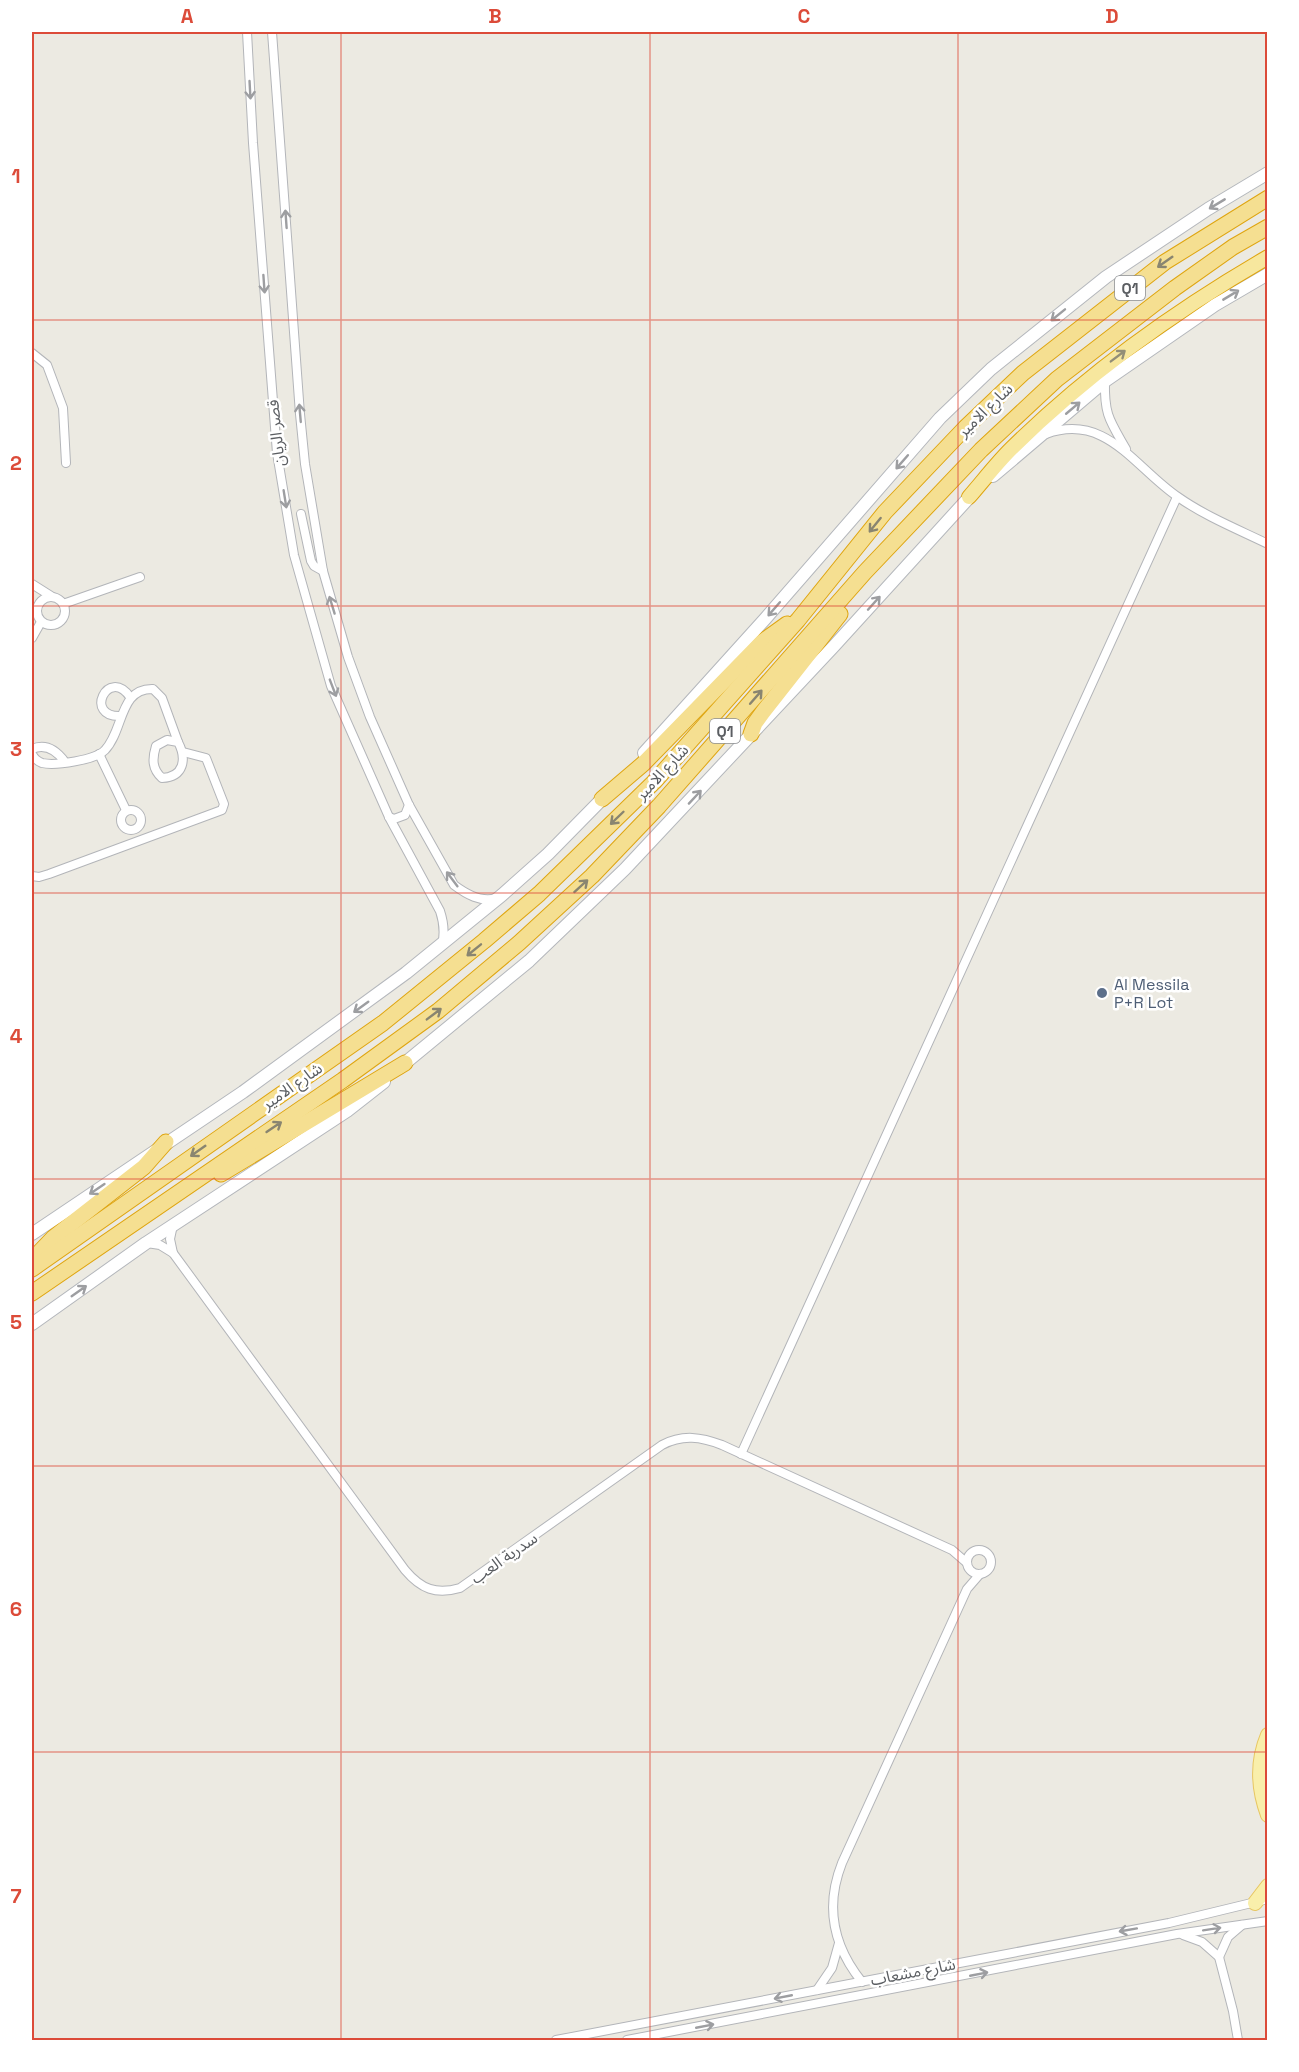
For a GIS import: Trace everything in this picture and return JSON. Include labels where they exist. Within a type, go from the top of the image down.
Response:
[{"type":"highway","name":"شارع الامير","points":[[32,1269],[383,1023],[539,894],[654,782],[798,620],[885,512],[964,429],[1023,373],[1165,262],[1268,198]]},
{"type":"highway","name":"شارع الامير","points":[[32,1293],[343,1080],[438,1011],[519,943],[592,876],[659,806],[865,572],[981,450],[1057,379],[1194,274],[1233,247],[1268,227]]},
{"type":"highway","points":[[969,497],[1010,450],[1095,374],[1229,279],[1268,257]]},
{"type":"highway","points":[[751,734],[763,712],[851,600],[865,572]]},
{"type":"highway","points":[[602,799],[643,764],[762,642],[780,628],[798,620]]},
{"type":"highway","points":[[157,1208],[204,1184],[405,1063]]},
{"type":"highway","points":[[32,1260],[53,1238],[144,1167],[166,1142]]},
{"type":"main road","name":"شارع الامير","points":[[32,1234],[243,1092],[441,946],[502,895],[548,854],[602,799],[765,619],[940,418],[991,369],[1106,277],[1208,209],[1268,173]]},
{"type":"main road","points":[[32,1324],[146,1243],[346,1111],[530,961],[669,824],[969,497],[1105,381],[1215,305],[1268,274]]},
{"type":"main road","points":[[1268,1735],[1261,1755],[1260,1779],[1268,1815]]},
{"type":"main road","points":[[1261,1901],[1268,1886]]},
{"type":"street","name":"قصر الريان","points":[[247,32],[253,143],[277,453],[294,555],[331,686],[389,817],[440,910],[444,924],[441,946]]},
{"type":"street","name":"قصر الريان","points":[[272,32],[300,414],[312,510],[323,571],[348,657],[370,717],[409,805],[454,885],[465,894],[477,898],[489,900],[502,895]]},
{"type":"street","points":[[32,353],[47,365],[63,408],[66,463]]},
{"type":"street","points":[[1105,381],[1105,405],[1108,418],[1128,452]]},
{"type":"street","points":[[1041,435],[1066,429],[1078,429],[1103,436],[1128,452],[1177,497],[1268,544]]},
{"type":"street","points":[[741,1454],[1177,497]]},
{"type":"street","points":[[288,519],[312,510]]},
{"type":"street","points":[[301,514],[311,561],[314,566],[323,571]]},
{"type":"street","points":[[63,604],[140,577]]},
{"type":"street","points":[[32,584],[58,599],[63,604],[65,614],[59,622],[50,626],[41,622],[34,605],[51,596]]},
{"type":"street","points":[[32,638],[41,622]]},
{"type":"street","points":[[121,716],[112,717],[105,712],[101,704],[102,695],[108,689],[117,686],[125,689],[130,697]]},
{"type":"street","points":[[32,754],[38,762],[44,763],[65,762],[99,754],[105,750],[113,737],[130,697],[142,688],[153,689],[162,698],[183,752],[179,772],[172,778],[162,778],[156,772],[152,759],[156,746],[167,740],[178,742]]},
{"type":"street","points":[[32,748],[42,746],[49,748],[58,753],[65,762]]},
{"type":"street","points":[[32,876],[39,878],[222,810],[224,804],[206,758],[183,752]]},
{"type":"street","points":[[99,754],[126,810]]},
{"type":"street","points":[[389,817],[394,819],[405,815],[409,805]]},
{"type":"street","points":[[173,1226],[170,1239],[173,1253]]},
{"type":"street","points":[[146,1243],[160,1245],[173,1253]]},
{"type":"street","name":"سدرية العب","points":[[173,1253],[405,1570],[423,1587],[448,1592],[460,1588],[673,1440],[686,1437],[710,1440],[952,1550],[972,1552]]},
{"type":"street","name":"سدرية العب","points":[[952,1550],[968,1566]]},
{"type":"street","points":[[862,1983],[846,1959],[839,1942],[832,1902],[837,1874],[967,1589],[980,1574],[989,1568],[990,1558],[982,1551],[972,1552],[968,1566],[967,1589]]},
{"type":"street","points":[[968,1566],[980,1574]]},
{"type":"street","name":"شارع مشعاب","points":[[556,2040],[1169,1923],[1261,1901]]},
{"type":"street","name":"شارع مشعاب","points":[[627,2040],[1177,1934],[1268,1921]]},
{"type":"street","points":[[1219,1957],[1228,1937],[1245,1923]]},
{"type":"street","points":[[1177,1934],[1202,1942],[1219,1957],[1238,2040]]},
{"type":"street","points":[[817,1990],[831,1968],[839,1942]]},
{"type":"street","points":[[679,2017],[682,2030]]},
{"type":"place","name":"Al Messila P+R Lot","points":[[1102,993]]}]
